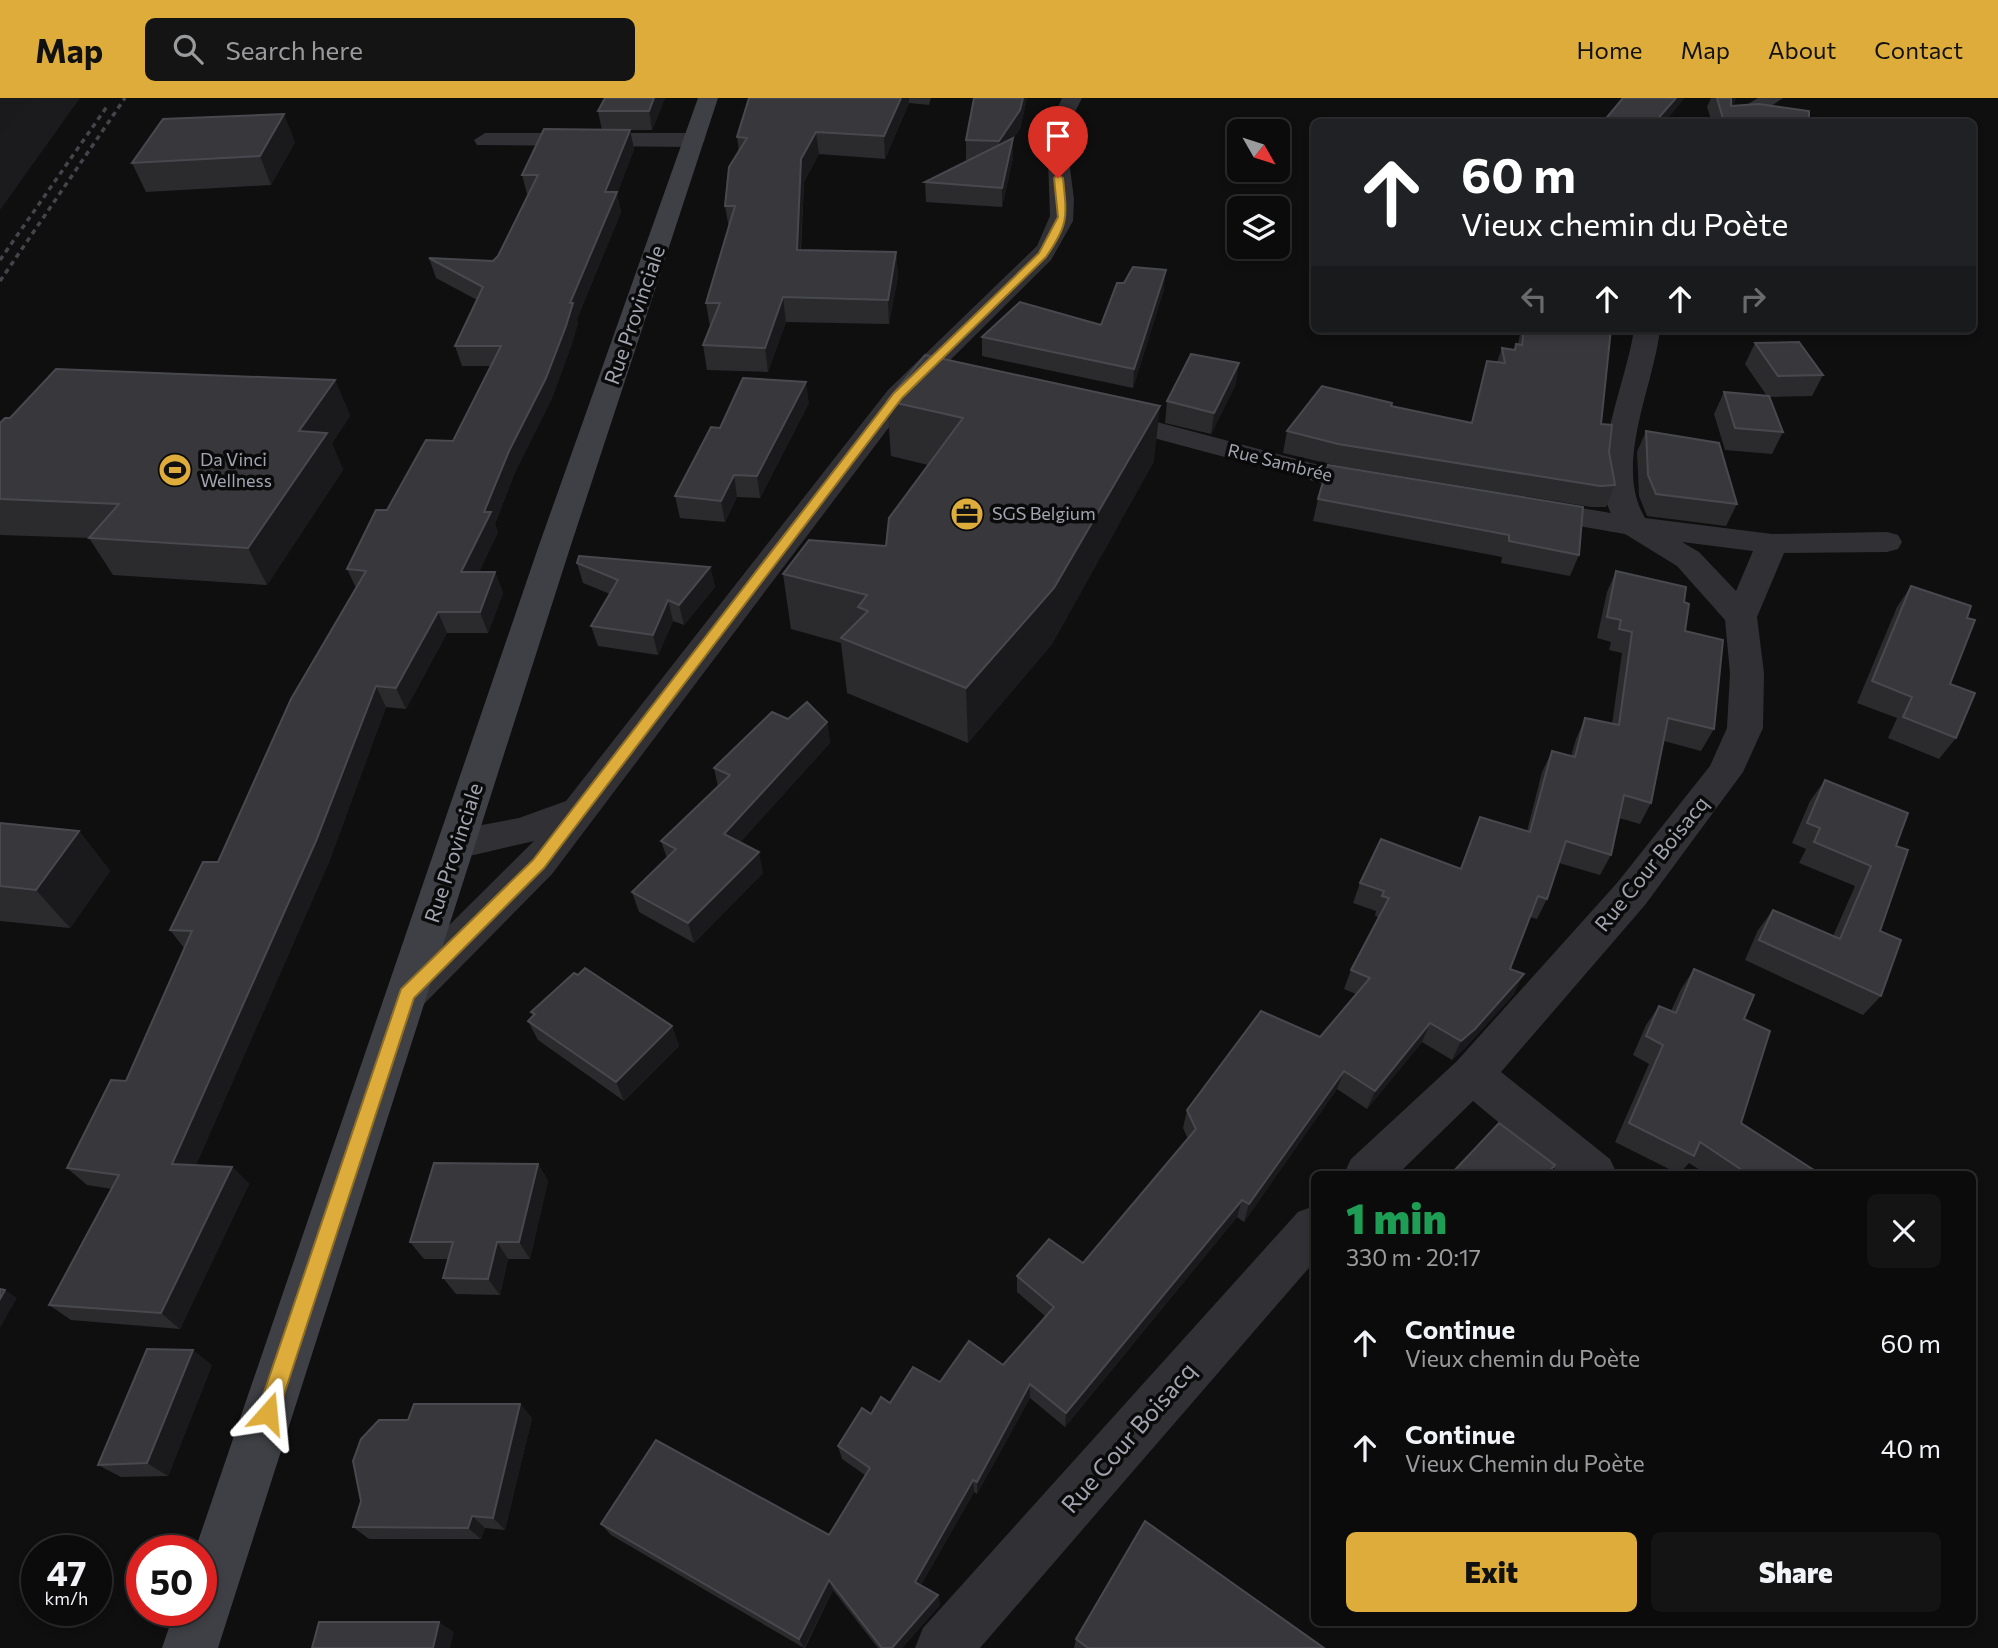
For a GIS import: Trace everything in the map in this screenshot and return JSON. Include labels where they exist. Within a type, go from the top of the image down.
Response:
[{"type":"main road","name":"Rue Provinciale","points":[[190,1648],[554,548],[708,98]]},
{"type":"street","points":[[407,994],[538,864],[898,396],[946,364],[1042,255],[1054,238],[1062,217],[1056,160],[1058,122],[1072,98]]},
{"type":"street","points":[[1739,119],[1773,98]]},
{"type":"street","points":[[485,139],[694,141]]},
{"type":"street","points":[[1647,333],[1644,355],[1617,458],[1623,507],[1634,526],[1688,559],[1741,617]]},
{"type":"street","name":"Rue Sambrée","points":[[1084,409],[1146,429],[1332,477],[1402,489]]},
{"type":"street","points":[[1505,505],[1634,526],[1772,544],[1887,542]]},
{"type":"street","name":"Rue Cour Boisacq","points":[[1370,1171],[1472,1074],[1630,894],[1725,772],[1745,728],[1747,673],[1741,617],[1772,544]]},
{"type":"street","points":[[458,842],[499,839],[534,829],[578,811]]},
{"type":"street","points":[[1472,1074],[1590,1171]]},
{"type":"street","name":"Rue Cour Boisacq","points":[[943,1648],[1311,1231]]},
{"type":"shaded area","points":[[0,98],[80,98],[0,210]]},
{"type":"building","points":[[605,98],[654,98],[649,111],[598,111]]},
{"type":"building","points":[[749,98],[901,98],[884,136],[816,132],[801,159],[797,250],[896,252],[888,300],[783,297],[765,348],[703,345],[720,303],[706,303],[735,206],[725,206],[729,167],[747,138],[737,137]]},
{"type":"building","points":[[974,98],[1023,98],[1020,110],[999,141],[966,140]]},
{"type":"building","points":[[1623,98],[1676,98],[1658,119],[1606,119]]},
{"type":"building","points":[[1717,98],[1731,98],[1731,106],[1759,104],[1809,111],[1809,119],[1723,119]]},
{"type":"building","points":[[284,114],[260,156],[132,163],[163,119]]},
{"type":"building","points":[[544,129],[630,130],[605,192],[617,192],[570,303],[573,303],[566,326],[546,378],[509,451],[484,512],[491,512],[461,572],[495,572],[480,612],[438,612],[396,688],[376,686],[316,841],[172,1164],[232,1167],[161,1313],[49,1305],[119,1175],[67,1168],[111,1080],[126,1081],[192,931],[170,930],[203,862],[218,862],[291,699],[366,571],[347,569],[376,510],[387,510],[426,440],[453,441],[501,346],[455,346],[483,287],[429,258],[493,261],[498,256],[538,175],[522,175]]},
{"type":"building","points":[[1013,138],[1002,188],[925,182]]},
{"type":"building","points":[[1133,267],[1166,270],[1134,369],[982,337],[1020,302],[1101,325],[1117,283],[1124,283]]},
{"type":"building","points":[[1524,333],[1611,333],[1601,424],[1612,425],[1609,452],[1615,485],[1600,486],[1338,444],[1287,431],[1322,386],[1392,403],[1391,406],[1472,423],[1487,361],[1505,363],[1502,348],[1515,350],[1516,344],[1522,345]]},
{"type":"building","points":[[1799,342],[1823,375],[1778,376],[1755,343]]},
{"type":"building","points":[[1191,354],[1239,363],[1214,413],[1167,401]]},
{"type":"building","points":[[925,355],[1160,406],[1054,588],[966,688],[841,638],[868,611],[858,607],[867,595],[783,574],[809,540],[886,546],[889,518],[963,418],[887,401]]},
{"type":"building","points":[[56,369],[335,380],[299,431],[327,433],[248,548],[89,538],[119,504],[0,499],[0,423],[5,418],[10,418]]},
{"type":"building","points":[[743,378],[806,382],[757,476],[734,475],[721,501],[675,496],[711,427],[720,428]]},
{"type":"building","points":[[1724,392],[1769,396],[1783,432],[1735,428]]},
{"type":"building","points":[[1646,431],[1719,443],[1737,504],[1656,494],[1648,475]]},
{"type":"building","points":[[1328,465],[1583,507],[1579,555],[1509,541],[1509,535],[1318,499]]},
{"type":"building","points":[[579,556],[710,567],[679,605],[668,600],[653,635],[591,626],[618,580],[577,563]]},
{"type":"building","points":[[1616,571],[1686,587],[1684,602],[1689,604],[1685,631],[1723,640],[1714,729],[1668,718],[1651,803],[1624,795],[1611,855],[1566,841],[1547,899],[1538,896],[1510,969],[1524,974],[1475,1029],[1461,1041],[1430,1023],[1375,1091],[1344,1071],[1249,1204],[1242,1200],[1066,1413],[1030,1384],[977,1482],[973,1480],[915,1582],[938,1595],[892,1648],[882,1648],[829,1580],[799,1639],[601,1524],[656,1440],[829,1535],[870,1468],[838,1446],[862,1408],[871,1414],[881,1397],[890,1403],[913,1367],[940,1382],[969,1341],[1003,1365],[1054,1307],[1017,1276],[1049,1239],[1083,1263],[1196,1129],[1187,1110],[1261,1011],[1320,1037],[1370,978],[1351,970],[1389,898],[1382,896],[1384,891],[1360,883],[1381,839],[1461,869],[1480,817],[1530,832],[1552,751],[1575,757],[1585,718],[1619,725],[1632,632],[1619,629],[1621,620],[1607,617]]},
{"type":"building","points":[[1911,586],[1971,606],[1967,618],[1975,620],[1950,684],[1975,693],[1956,738],[1903,717],[1912,697],[1872,681]]},
{"type":"building","points":[[807,702],[827,722],[724,834],[759,852],[688,923],[632,892],[676,849],[661,841],[730,775],[714,768],[772,712],[788,719]]},
{"type":"building","points":[[1825,780],[1908,813],[1896,846],[1908,850],[1880,931],[1901,940],[1881,996],[1759,940],[1773,910],[1840,939],[1871,866],[1814,842],[1820,828],[1807,823]]},
{"type":"building","points":[[0,823],[79,831],[36,890],[0,886]]},
{"type":"building","points":[[585,968],[672,1026],[616,1082],[528,1021],[535,1014],[531,1012],[574,973],[578,975]]},
{"type":"building","points":[[1694,969],[1754,995],[1744,1019],[1770,1031],[1741,1123],[1815,1171],[1744,1171],[1700,1142],[1694,1156],[1629,1123],[1663,1045],[1646,1036],[1659,1006],[1676,1013]]},
{"type":"building","points":[[1499,1123],[1555,1165],[1550,1171],[1454,1171]]},
{"type":"building","points":[[434,1163],[538,1164],[519,1242],[497,1242],[488,1279],[443,1278],[453,1242],[410,1242]]},
{"type":"building","points":[[147,1349],[193,1350],[147,1463],[98,1465]]},
{"type":"building","points":[[414,1404],[520,1404],[493,1518],[472,1516],[468,1528],[353,1527],[361,1501],[353,1461],[361,1439],[379,1420],[408,1420]]},
{"type":"building","points":[[1145,1521],[1324,1648],[1088,1648],[1076,1639]]},
{"type":"building","points":[[319,1622],[439,1622],[433,1648],[312,1648]]},
{"type":"railway","points":[[0,281],[125,98]]},
{"type":"railway","points":[[0,260],[108,105]]},
{"type":"place","name":"Da Vinci Wellness","points":[[175,470]]},
{"type":"place","name":"SGS Belgium","points":[[967,514]]},
{"type":"route","points":[[268,1413],[407,994],[538,864],[898,396],[1042,255],[1054,238],[1062,217],[1058,178]]}]
